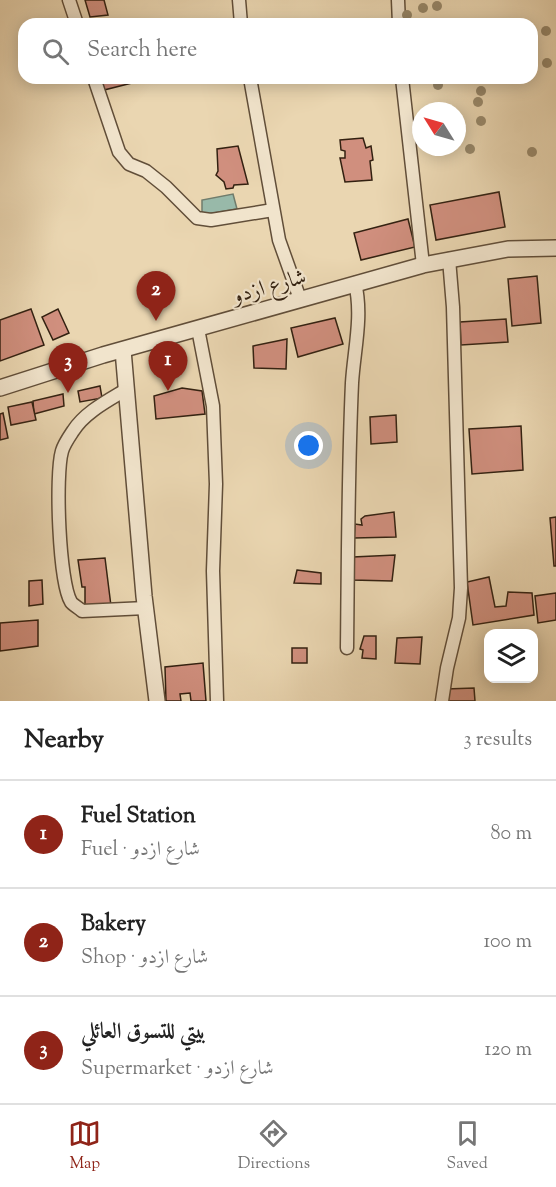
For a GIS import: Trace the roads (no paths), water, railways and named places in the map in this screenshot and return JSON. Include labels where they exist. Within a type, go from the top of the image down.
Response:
[{"type":"street","points":[[69,0],[74,18]]},
{"type":"street","points":[[239,0],[240,18]]},
{"type":"street","points":[[398,0],[399,18]]},
{"type":"street","points":[[96,84],[119,152],[124,160],[146,171],[197,218],[211,220],[273,210]]},
{"type":"street","points":[[251,84],[279,240],[300,299]]},
{"type":"street","points":[[403,84],[423,265]]},
{"type":"street","name":"شارع ازدو","points":[[0,388],[123,350],[423,265],[508,249],[556,248]]},
{"type":"street","points":[[442,701],[459,618],[461,588],[453,307],[449,259]]},
{"type":"street","points":[[347,648],[352,381],[358,315],[355,283]]},
{"type":"street","points":[[198,329],[213,406],[216,484],[213,571],[217,701]]},
{"type":"street","points":[[123,350],[135,501],[157,701]]},
{"type":"street","points":[[127,389],[94,410],[74,428],[62,450],[58,499],[60,532],[65,584],[72,603],[82,611],[146,608]]},
{"type":"place","name":"Bakery","points":[[156,321]]},
{"type":"place","name":"Fuel Station","points":[[168,391]]},
{"type":"place","name":"بيتي للتسوق العائلي","points":[[68,393]]}]
